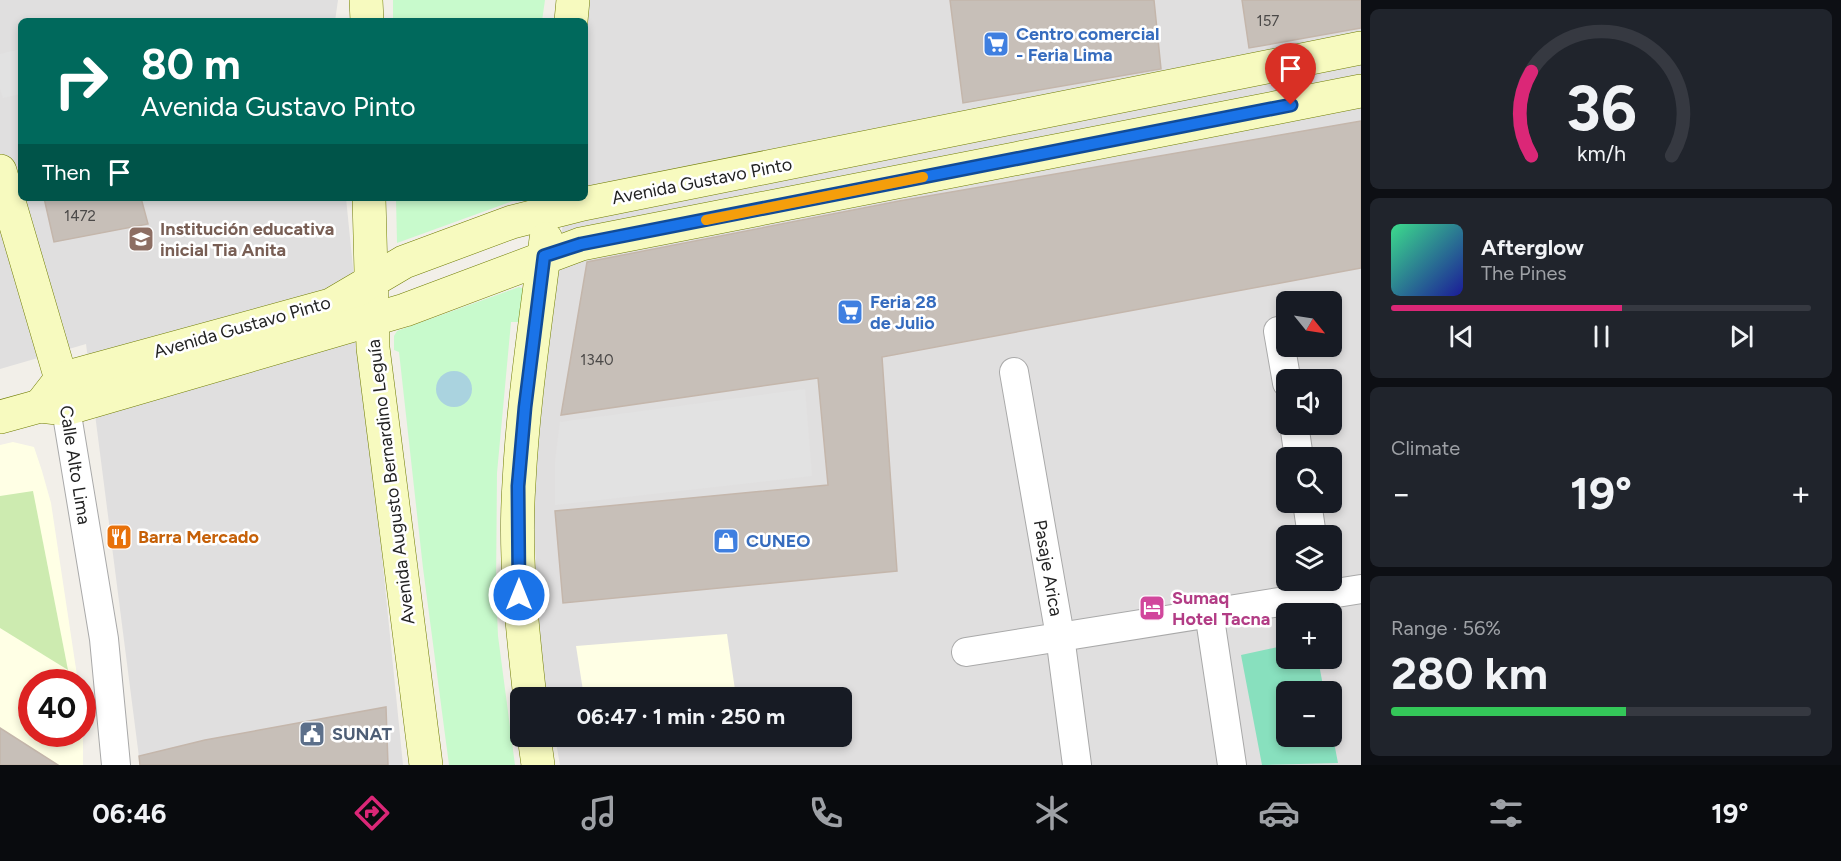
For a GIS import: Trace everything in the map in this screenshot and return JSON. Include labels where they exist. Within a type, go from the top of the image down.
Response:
[{"type":"main road","points":[[366,0],[366,18]]},
{"type":"main road","points":[[571,18],[573,0]]},
{"type":"main road","name":"Avenida Gustavo Pinto","points":[[588,198],[1361,48]]},
{"type":"main road","name":"Avenida Gustavo Pinto","points":[[56,398],[372,320],[501,276],[544,256],[581,244],[1361,91]]},
{"type":"main road","name":"Calle Alto Lima","points":[[0,171],[56,398]]},
{"type":"main road","name":"Avenida Augusto Bernardino Leguía","points":[[369,201],[373,348],[426,765]]},
{"type":"main road","name":"Avenida Gustavo Pinto","points":[[0,417],[331,305],[404,262],[512,222],[550,205],[571,201]]},
{"type":"main road","points":[[529,687],[519,595],[518,486],[525,407],[550,205]]},
{"type":"main road","points":[[536,747],[538,765]]},
{"type":"street","name":"Pasaje Arica","points":[[1014,372],[1060,636],[1077,765]]},
{"type":"street","name":"Calle Alto Lima","points":[[56,398],[104,639],[117,765]]},
{"type":"street","points":[[1342,589],[1361,589]]},
{"type":"street","points":[[966,652],[1209,612],[1307,591]]},
{"type":"street","points":[[1209,612],[1232,765]]},
{"type":"shaded area","points":[[0,0],[338,0],[335,18],[18,18],[18,201],[346,201],[403,765],[140,765],[86,344],[0,369]]},
{"type":"shaded area","points":[[587,0],[1361,0],[1361,765],[560,765],[557,747],[852,747],[852,687],[545,687],[540,663],[532,473],[566,201],[588,201]]},
{"type":"shaded area","points":[[18,50],[18,95],[3,98],[0,89],[0,54]]},
{"type":"shaded area","points":[[805,389],[812,476],[555,505],[555,462],[560,422]]},
{"type":"shaded area","points":[[13,442],[34,447],[51,503],[76,669],[18,669],[18,747],[83,747],[83,765],[0,765],[0,445]]},
{"type":"shaded area","points":[[727,634],[735,687],[582,687],[576,646]]},
{"type":"green space","points":[[393,0],[545,0],[542,18],[393,18]]},
{"type":"green space","points":[[396,201],[513,201],[397,243]]},
{"type":"green space","points":[[519,287],[526,290],[522,322],[511,322],[497,473],[498,636],[510,727],[510,747],[513,747],[515,765],[449,765],[423,568],[399,352],[394,350],[394,336],[397,331]]},
{"type":"green space","points":[[33,491],[68,669],[0,628],[0,496]]},
{"type":"green space","points":[[1276,647],[1276,669],[1320,669],[1322,681],[1276,681],[1276,747],[1335,747],[1338,763],[1262,765],[1241,655]]},
{"type":"water","points":[[454,371],[467,376],[472,389],[467,402],[454,407],[441,402],[436,389],[441,376]]},
{"type":"building","points":[[950,0],[1154,0],[1161,69],[963,103]]},
{"type":"building","points":[[1242,0],[1361,0],[1361,28],[1249,48]]},
{"type":"building","name":"Feria 28 de Julio","points":[[1361,121],[1361,268],[882,357],[897,571],[563,603],[555,511],[828,485],[818,378],[561,415],[587,262],[899,201]]},
{"type":"building","points":[[45,201],[142,201],[148,224],[54,242]]},
{"type":"building","name":"SUNAT","points":[[386,707],[388,765],[140,765],[139,756],[205,740]]},
{"type":"building","points":[[0,728],[18,739],[18,747],[30,747],[58,765],[0,765]]},
{"type":"slow traffic","points":[[706,220],[923,177]]},
{"type":"place","name":"Centro comercial - Feria Lima","points":[[996,44]]},
{"type":"place","name":"Institución educativa inicial Tia Anita","points":[[141,239]]},
{"type":"place","name":"Feria 28 de Julio","points":[[850,312]]},
{"type":"place","name":"Barra Mercado","points":[[119,537]]},
{"type":"place","name":"CUNEO","points":[[726,541]]},
{"type":"place","name":"Sumaq Hotel Tacna","points":[[1152,608]]},
{"type":"place","name":"SUNAT","points":[[312,734]]},
{"type":"route","points":[[519,595],[518,486],[525,407],[544,256],[581,244],[1291,105]]}]
